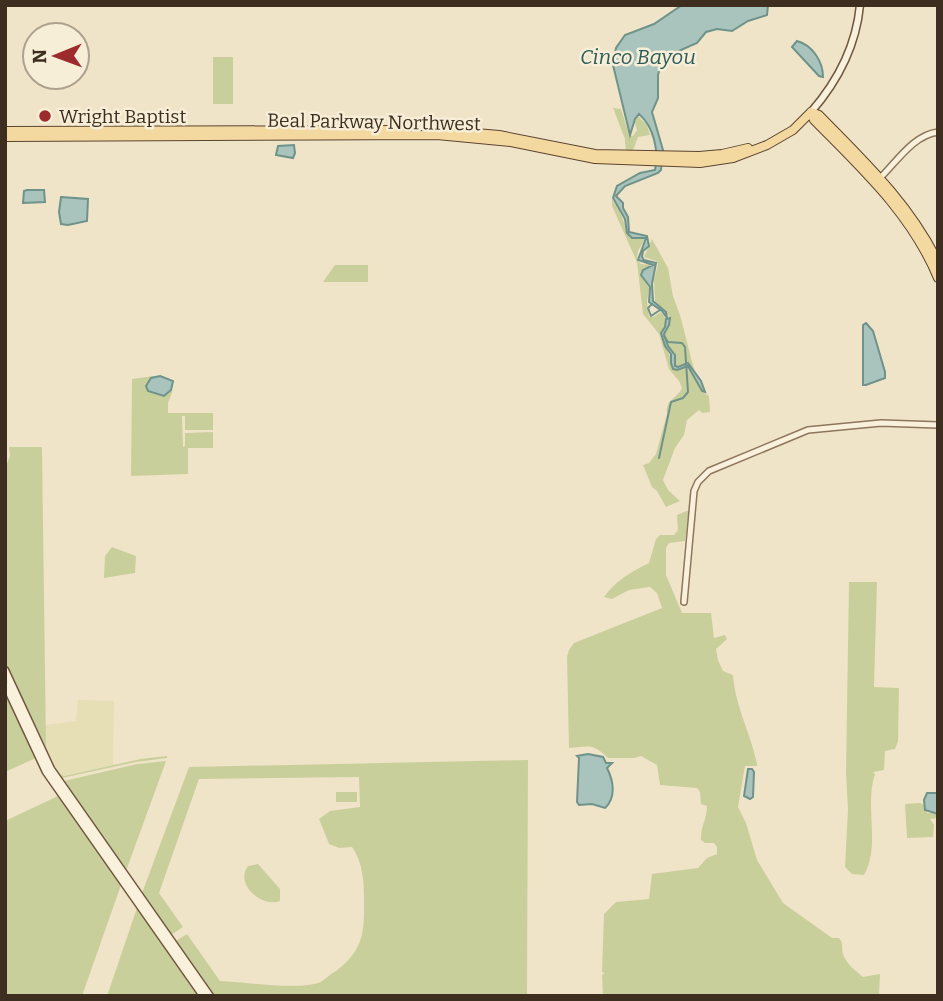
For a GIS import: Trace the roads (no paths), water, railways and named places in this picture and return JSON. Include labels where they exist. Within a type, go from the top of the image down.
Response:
[{"type":"main road","name":"Beal Parkway Northwest","points":[[664,159],[717,161],[750,152],[784,136],[803,122],[830,89],[847,58],[860,5]]},
{"type":"main road","name":"Beal Parkway Northwest","points":[[5,131],[395,132],[474,137],[595,159],[684,159],[690,156],[722,154],[765,141],[811,112]]},
{"type":"main road","points":[[811,112],[816,121],[851,157],[878,179],[909,212],[938,262]]},
{"type":"main road","points":[[811,112],[819,115],[864,160],[916,235],[938,278]]},
{"type":"main road","points":[[803,122],[816,121]]},
{"type":"main road","name":"Beal Parkway Northwest","points":[[5,137],[258,136],[272,132]]},
{"type":"main road","points":[[750,152],[765,141]]},
{"type":"main road","points":[[851,157],[864,160]]},
{"type":"main road","points":[[5,670],[51,769],[210,996]]},
{"type":"main road","points":[[5,684],[46,772],[203,996]]},
{"type":"street","points":[[878,179],[918,140],[927,134],[938,132]]},
{"type":"street","points":[[684,602],[695,488],[709,471],[808,430],[881,423],[938,425]]},
{"type":"water","name":"Cinco Bayou","points":[[682,5],[768,5],[767,15],[748,21],[732,31],[717,29],[706,32],[697,43],[663,58],[658,75],[658,98],[652,112],[663,150],[661,170],[625,186],[616,196],[623,203],[629,232],[647,236],[649,246],[643,251],[642,257],[656,263],[652,284],[653,301],[666,312],[667,318],[649,302],[650,287],[641,275],[643,270],[653,265],[638,260],[646,238],[632,238],[627,233],[625,219],[613,198],[617,186],[640,173],[655,170],[656,155],[652,132],[639,114],[630,135],[613,65],[616,48],[625,35],[654,24]]},
{"type":"water","points":[[797,41],[816,54],[823,77],[792,47]]},
{"type":"water","points":[[294,145],[293,158],[276,155],[278,146]]},
{"type":"water","points":[[44,190],[45,202],[23,203],[24,191]]},
{"type":"water","points":[[61,197],[88,199],[87,221],[61,224]]},
{"type":"water","points":[[670,318],[664,334],[675,355],[675,366],[688,363],[701,381],[705,392],[688,366],[673,369],[671,354],[661,333],[666,319]]},
{"type":"water","points":[[866,323],[873,331],[885,378],[863,385],[863,325]]},
{"type":"water","points":[[160,376],[173,381],[171,390],[164,396],[148,391],[146,386],[151,378]]},
{"type":"water","points":[[588,754],[603,757],[606,763],[612,763],[607,768],[612,795],[605,808],[592,804],[579,805],[577,802],[577,756]]},
{"type":"water","points":[[748,769],[754,772],[753,797],[750,799],[744,796]]},
{"type":"water","points":[[927,793],[938,793],[938,814],[925,810],[924,800]]},
{"type":"waterway","points":[[652,304],[648,308],[651,316],[660,310]]},
{"type":"waterway","points":[[659,458],[671,402],[683,398],[688,392],[685,347],[682,343],[668,342],[664,336]]},
{"type":"place","name":"Wright Baptist","points":[[45,116]]}]
